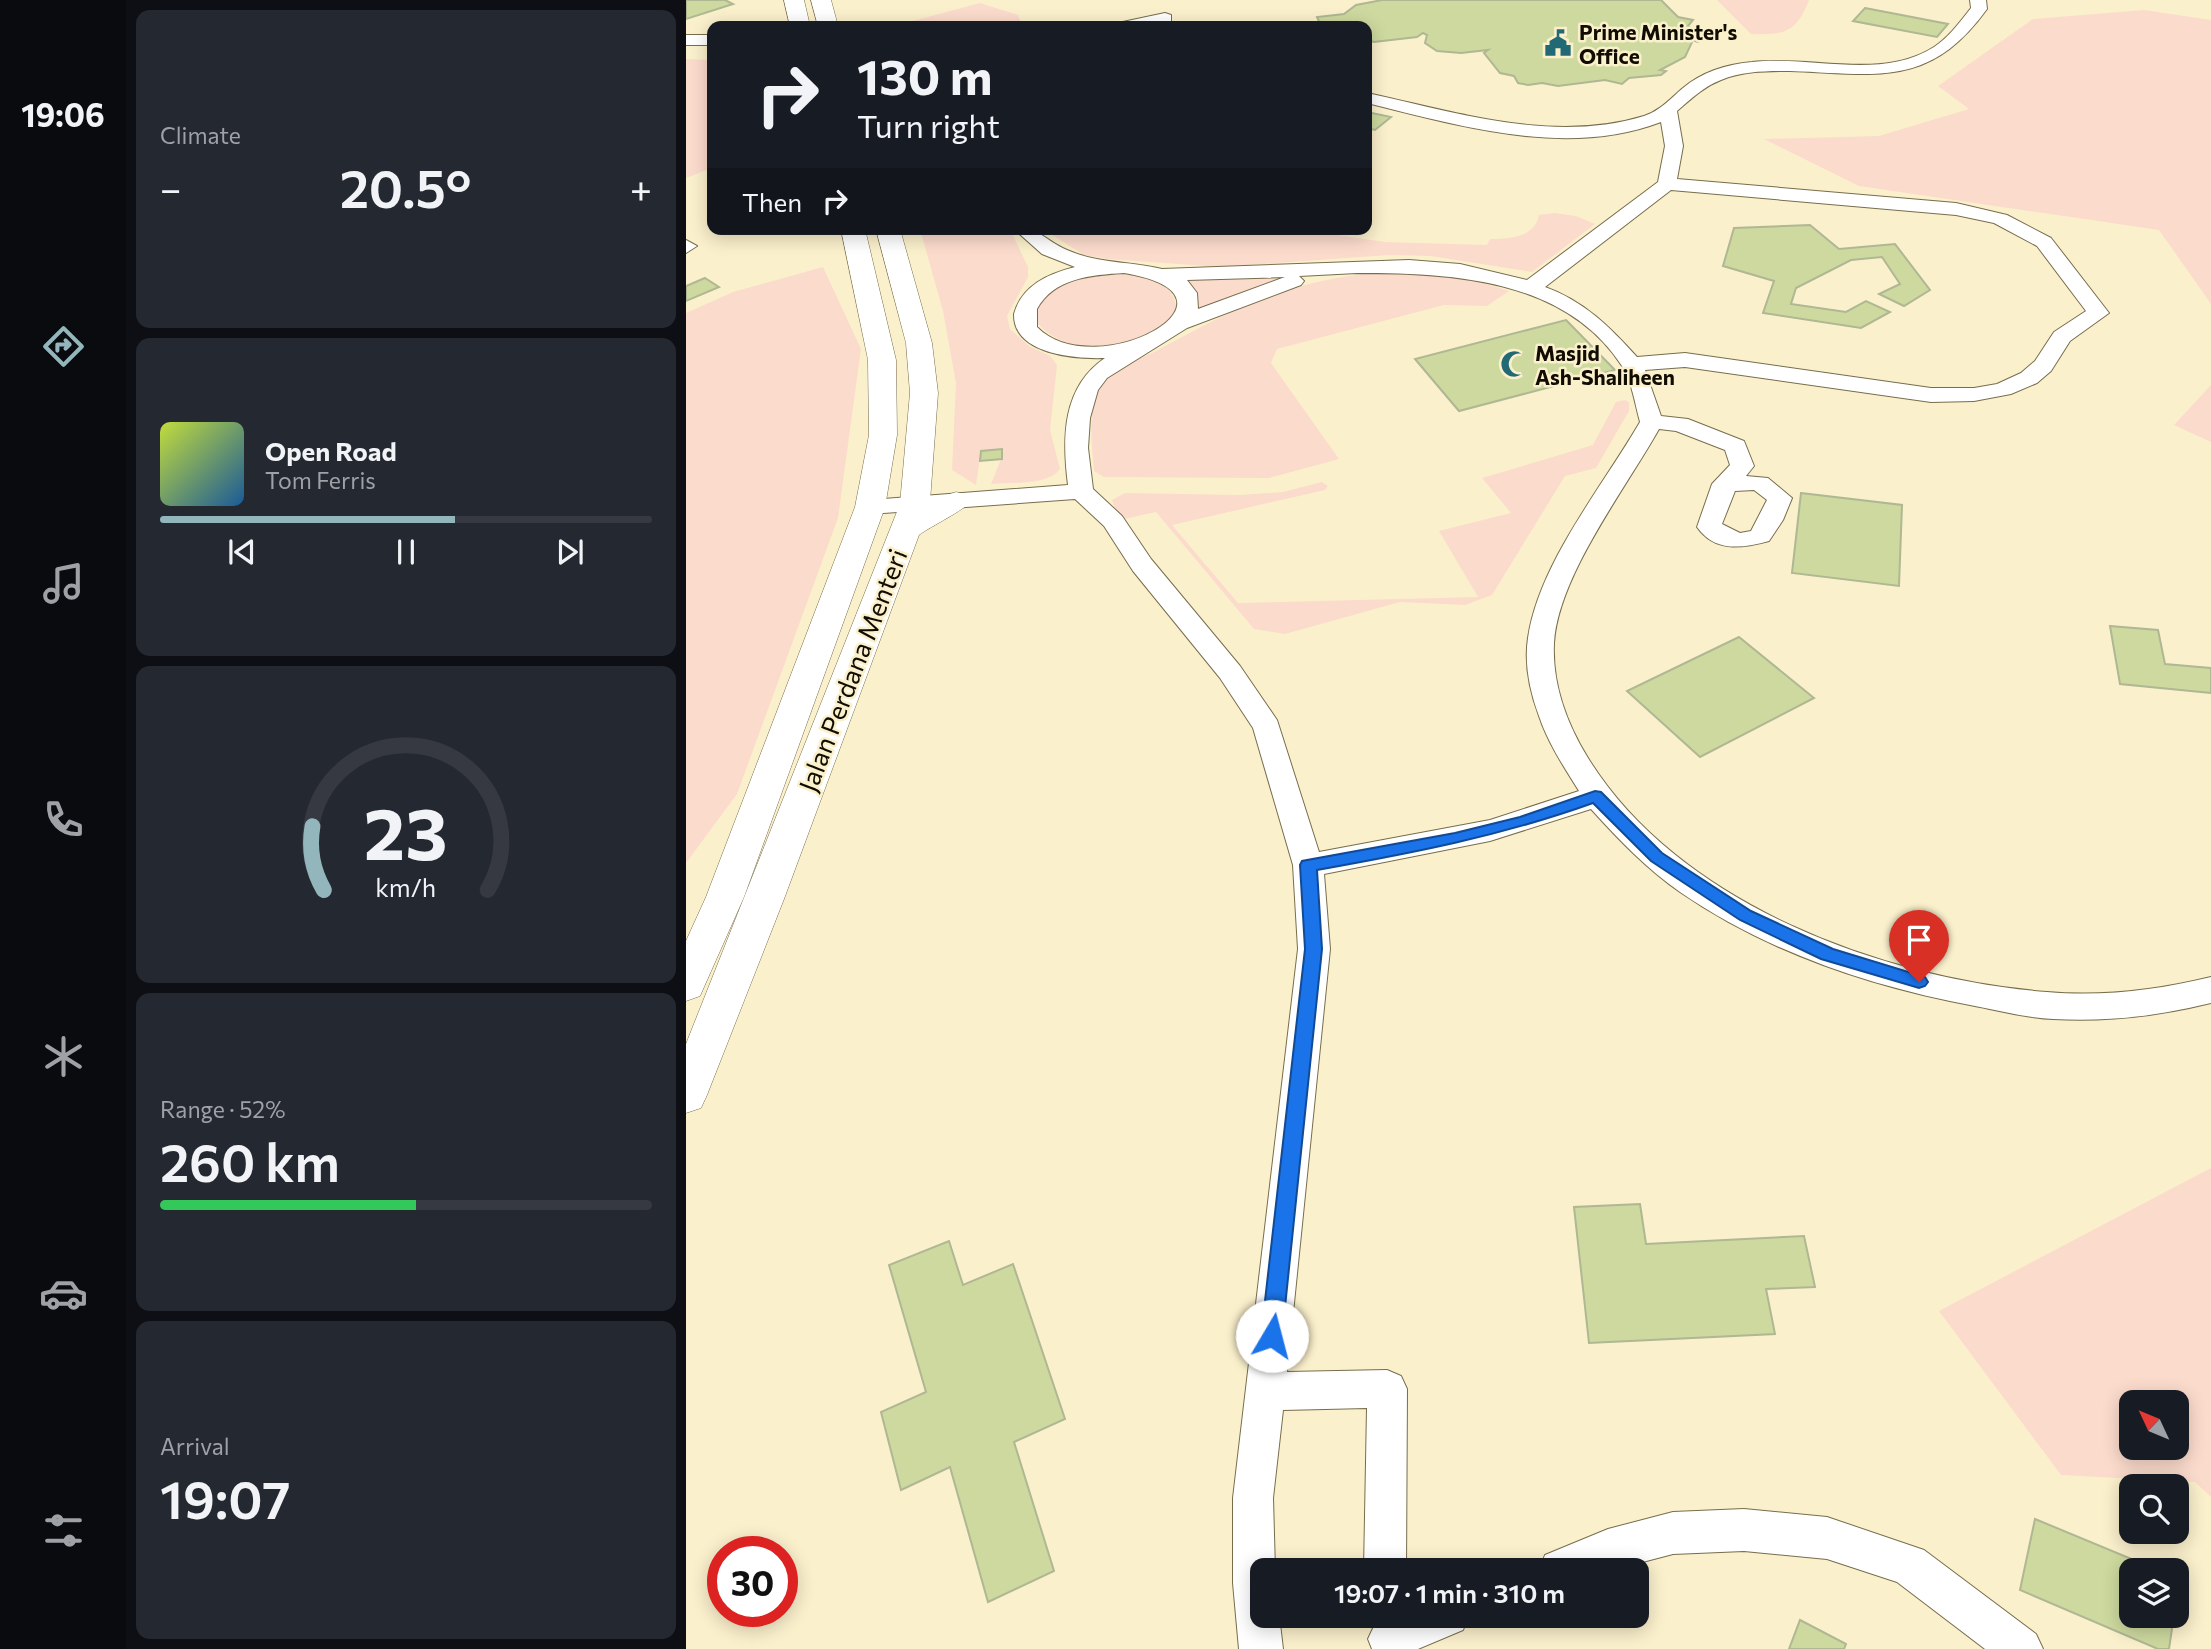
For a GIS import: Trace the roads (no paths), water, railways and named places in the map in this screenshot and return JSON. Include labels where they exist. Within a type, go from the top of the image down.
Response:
[{"type":"main road","points":[[793,0],[799,21]]},
{"type":"main road","points":[[821,0],[827,21]]},
{"type":"main road","name":"Jalan Perdana Menteri","points":[[686,985],[725,897],[870,506],[883,435],[883,360],[854,235]]},
{"type":"main road","name":"Jalan Perdana Menteri","points":[[686,1095],[765,899],[910,517],[919,465],[924,393],[919,344],[890,235]]},
{"type":"main road","points":[[919,465],[935,489],[956,501]]},
{"type":"main road","points":[[910,517],[956,501]]},
{"type":"street","points":[[1372,99],[1498,128],[1544,132],[1630,124],[1651,119],[1668,110],[1709,79],[1750,67],[1860,68],[1916,62],[1937,54],[1948,45],[1979,9],[1978,0]]},
{"type":"street","points":[[1120,21],[1124,6]]},
{"type":"street","points":[[1150,21],[1165,18]]},
{"type":"street","points":[[686,40],[707,40]]},
{"type":"street","points":[[1667,184],[1674,146],[1668,110]]},
{"type":"street","points":[[1530,288],[1667,184],[1956,209],[2000,219],[2044,242],[2098,313],[2070,330],[2057,342],[2040,369],[2029,378],[1992,392],[1966,396],[1931,396],[1685,360],[1632,364]]},
{"type":"street","points":[[1029,235],[1072,260],[1102,268]]},
{"type":"street","points":[[1029,235],[1045,271],[1043,287]]},
{"type":"street","points":[[1080,481],[1078,431],[1082,400],[1093,379],[1180,323],[1299,280],[1384,264]]},
{"type":"street","points":[[1144,345],[1105,352],[1059,348],[1039,339],[1027,328],[1024,314],[1029,300],[1043,287],[1060,278],[1102,268],[1124,267],[1164,275],[1226,275],[1384,264],[1458,269],[1530,288],[1583,315],[1608,336],[1632,364],[1652,422],[1569,564],[1549,606],[1540,638],[1542,677],[1552,718],[1572,761],[1595,796],[1657,857],[1690,882],[1757,921],[1828,954],[1877,971],[1961,992],[2057,1006],[2155,1001],[2211,990]]},
{"type":"street","points":[[1164,275],[1179,285],[1188,296],[1188,310],[1180,323]]},
{"type":"street","points":[[1059,348],[1072,374],[1066,399],[1066,435],[1080,481],[1113,520],[1142,565],[1230,672],[1267,727],[1308,865],[1314,949],[1252,1498],[1254,1583],[1261,1649]]},
{"type":"street","points":[[1652,422],[1680,424],[1736,446],[1742,466],[1724,484]]},
{"type":"street","points":[[956,501],[1080,481]]},
{"type":"street","points":[[870,506],[910,517]]},
{"type":"street","points":[[1308,865],[1455,839],[1523,822],[1595,796]]},
{"type":"street","points":[[1264,1391],[1387,1389],[1385,1558]]},
{"type":"street","points":[[1589,1558],[1608,1550],[1674,1534],[1744,1530],[1827,1538],[1909,1564],[2021,1649]]},
{"type":"street","points":[[1390,1634],[1408,1628]]},
{"type":"place","name":"Prime Minister's Office","points":[[1558,43]]},
{"type":"place","name":"Masjid Ash-Shaliheen","points":[[1514,364]]}]
